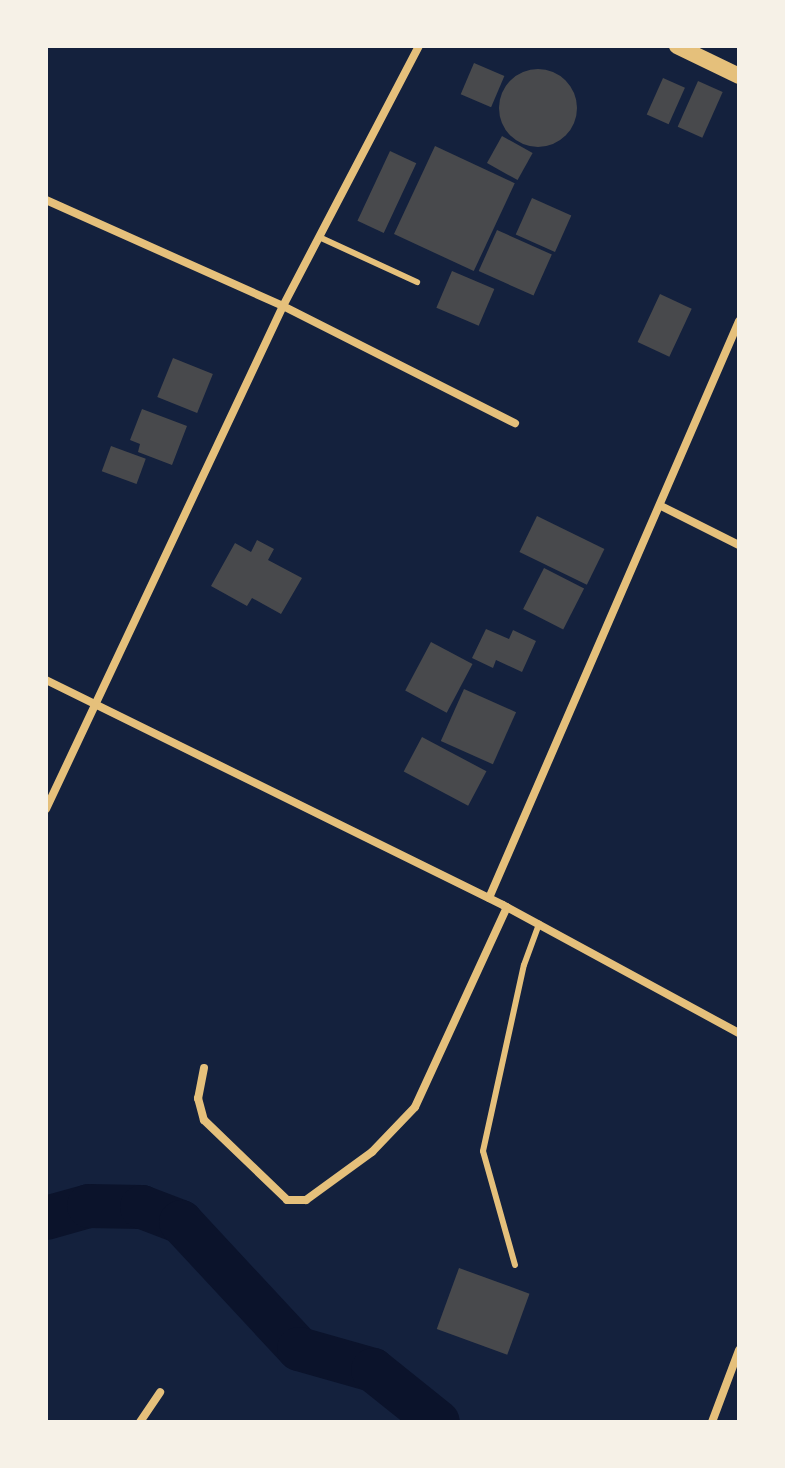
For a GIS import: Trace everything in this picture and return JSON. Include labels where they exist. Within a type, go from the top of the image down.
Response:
[{"type":"main road","points":[[677,46],[739,76]]},
{"type":"street","points":[[46,809],[283,306],[419,46]]},
{"type":"street","points":[[46,200],[283,306],[515,423]]},
{"type":"street","points":[[489,898],[611,609],[663,507],[739,321]]},
{"type":"street","points":[[663,507],[739,545]]},
{"type":"street","points":[[46,680],[507,907],[739,1033]]},
{"type":"street","points":[[204,1068],[198,1098],[204,1120],[287,1200],[306,1200],[372,1152],[415,1107],[507,907]]},
{"type":"street","points":[[712,1422],[739,1350]]},
{"type":"street","points":[[140,1422],[160,1392]]},
{"type":"lane","points":[[319,237],[417,282]]},
{"type":"lane","points":[[515,1265],[483,1151],[524,965],[539,924]]},
{"type":"building","points":[[474,63],[504,76],[491,107],[461,94]]},
{"type":"building","points":[[538,69],[553,72],[566,80],[574,93],[577,108],[574,123],[566,136],[553,144],[538,147],[523,144],[510,136],[502,123],[499,108],[502,93],[510,80],[523,72]]},
{"type":"building","points":[[663,78],[685,88],[669,124],[647,115]]},
{"type":"building","points":[[698,81],[723,92],[702,138],[678,127]]},
{"type":"building","points":[[502,136],[533,153],[518,180],[487,163]]},
{"type":"building","points":[[435,146],[515,183],[474,271],[394,234]]},
{"type":"building","points":[[390,151],[416,163],[384,233],[357,221]]},
{"type":"building","points":[[532,198],[571,215],[555,252],[516,235]]},
{"type":"building","points":[[497,230],[552,254],[534,296],[479,271]]},
{"type":"building","points":[[452,271],[494,289],[479,326],[436,308]]},
{"type":"building","points":[[660,294],[692,309],[669,357],[638,342]]},
{"type":"building","points":[[173,358],[213,374],[197,413],[157,397]]},
{"type":"building","points":[[142,409],[187,426],[172,465],[138,452],[140,444],[130,440]]},
{"type":"building","points":[[111,446],[146,459],[137,484],[102,471]]},
{"type":"building","points":[[537,516],[604,549],[587,585],[519,552]]},
{"type":"building","points":[[257,540],[274,549],[268,560],[302,578],[281,614],[252,598],[247,606],[211,586],[235,543],[251,552]]},
{"type":"building","points":[[544,568],[584,588],[563,629],[523,609]]},
{"type":"building","points":[[486,629],[509,639],[513,630],[536,641],[522,672],[496,660],[493,668],[472,658]]},
{"type":"building","points":[[431,642],[472,664],[447,713],[405,691]]},
{"type":"building","points":[[464,689],[516,712],[493,764],[441,741]]},
{"type":"building","points":[[422,737],[486,771],[468,806],[404,771]]},
{"type":"building","points":[[459,1268],[529,1294],[507,1355],[437,1329]]},
{"type":"waterway","points":[[46,1218],[89,1206],[142,1207],[181,1222],[299,1349],[373,1370],[438,1422]]}]
